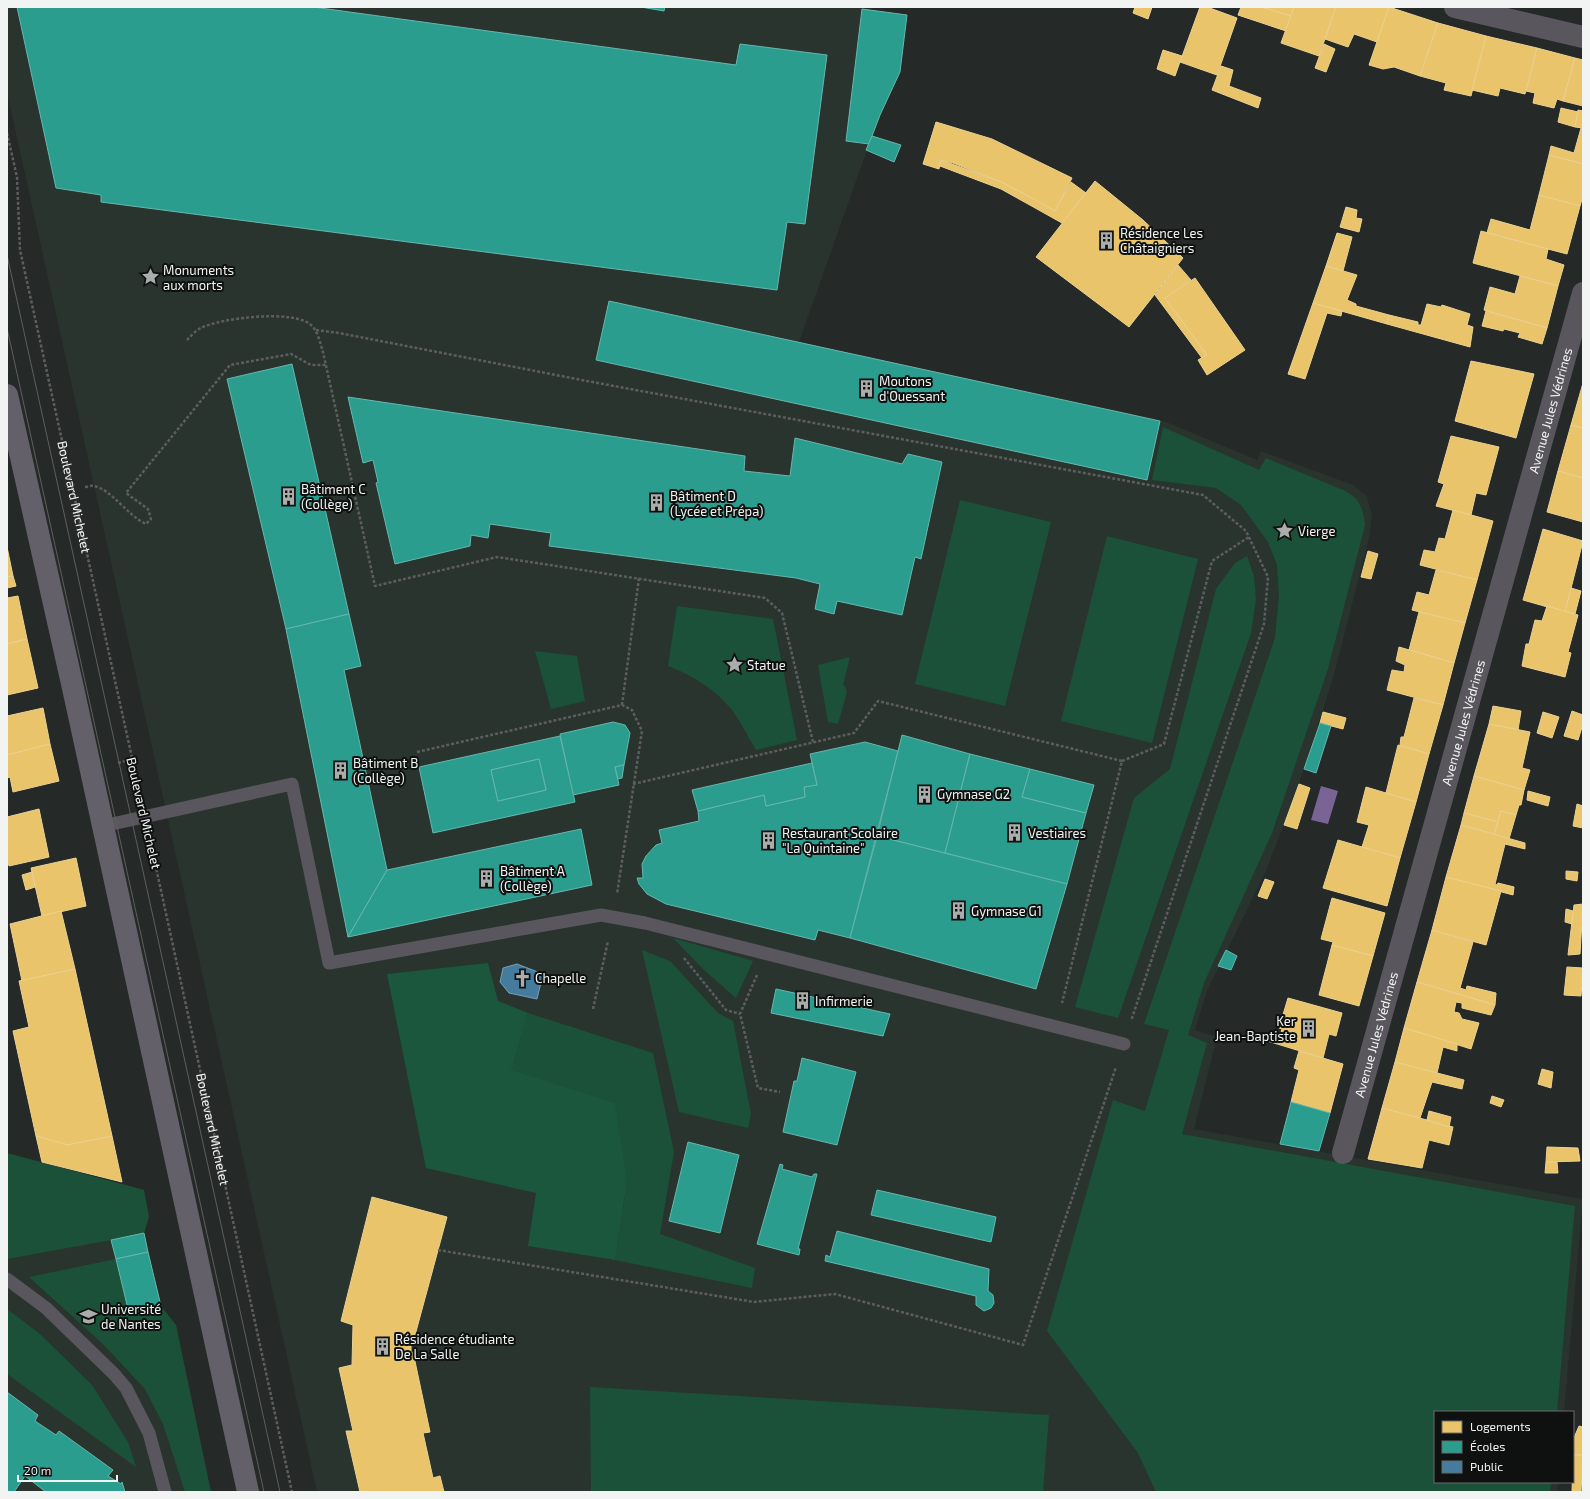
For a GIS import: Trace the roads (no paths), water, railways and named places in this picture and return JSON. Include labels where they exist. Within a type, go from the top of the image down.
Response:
[{"type":"street","points":[[1455,7],[1583,37]]},
{"type":"street","name":"Avenue Jules Védrines","points":[[1343,1153],[1583,293]]},
{"type":"street","points":[[7,395],[103,826],[248,1492]]},
{"type":"lane","points":[[103,826],[292,784],[329,963],[601,915],[658,927],[1124,1044]]},
{"type":"lane","points":[[7,1279],[46,1308],[114,1374],[126,1388],[149,1433],[165,1492]]},
{"type":"tram line","points":[[7,255],[280,1492]]},
{"type":"tram line","points":[[7,328],[264,1492]]},
{"type":"place","name":"Résidence Les Châtaigniers","points":[[1107,240]]},
{"type":"place","name":"Monuments aux morts","points":[[150,277]]},
{"type":"place","name":"Moutons d'Ouessant","points":[[866,388]]},
{"type":"place","name":"Bâtiment C (Collège)","points":[[288,496]]},
{"type":"place","name":"Bâtiment D (Lycée et Prépa)","points":[[657,503]]},
{"type":"place","name":"Vierge","points":[[1285,531]]},
{"type":"place","name":"Statue","points":[[734,665]]},
{"type":"place","name":"Bâtiment B (Collège)","points":[[340,770]]},
{"type":"place","name":"Gymnase G2","points":[[924,794]]},
{"type":"place","name":"Vestiaires","points":[[1015,833]]},
{"type":"place","name":"Restaurant Scolaire \"La Quintaine\"","points":[[769,840]]},
{"type":"place","name":"Bâtiment A (Collège)","points":[[487,878]]},
{"type":"place","name":"Gymnase G1","points":[[958,911]]},
{"type":"place","name":"Chapelle","points":[[522,978]]},
{"type":"place","name":"Infirmerie","points":[[802,1001]]},
{"type":"place","name":"Ker Jean-Baptiste","points":[[1309,1028]]},
{"type":"place","name":"Université de Nantes","points":[[88,1316]]},
{"type":"place","name":"Résidence étudiante De La Salle","points":[[382,1346]]}]
